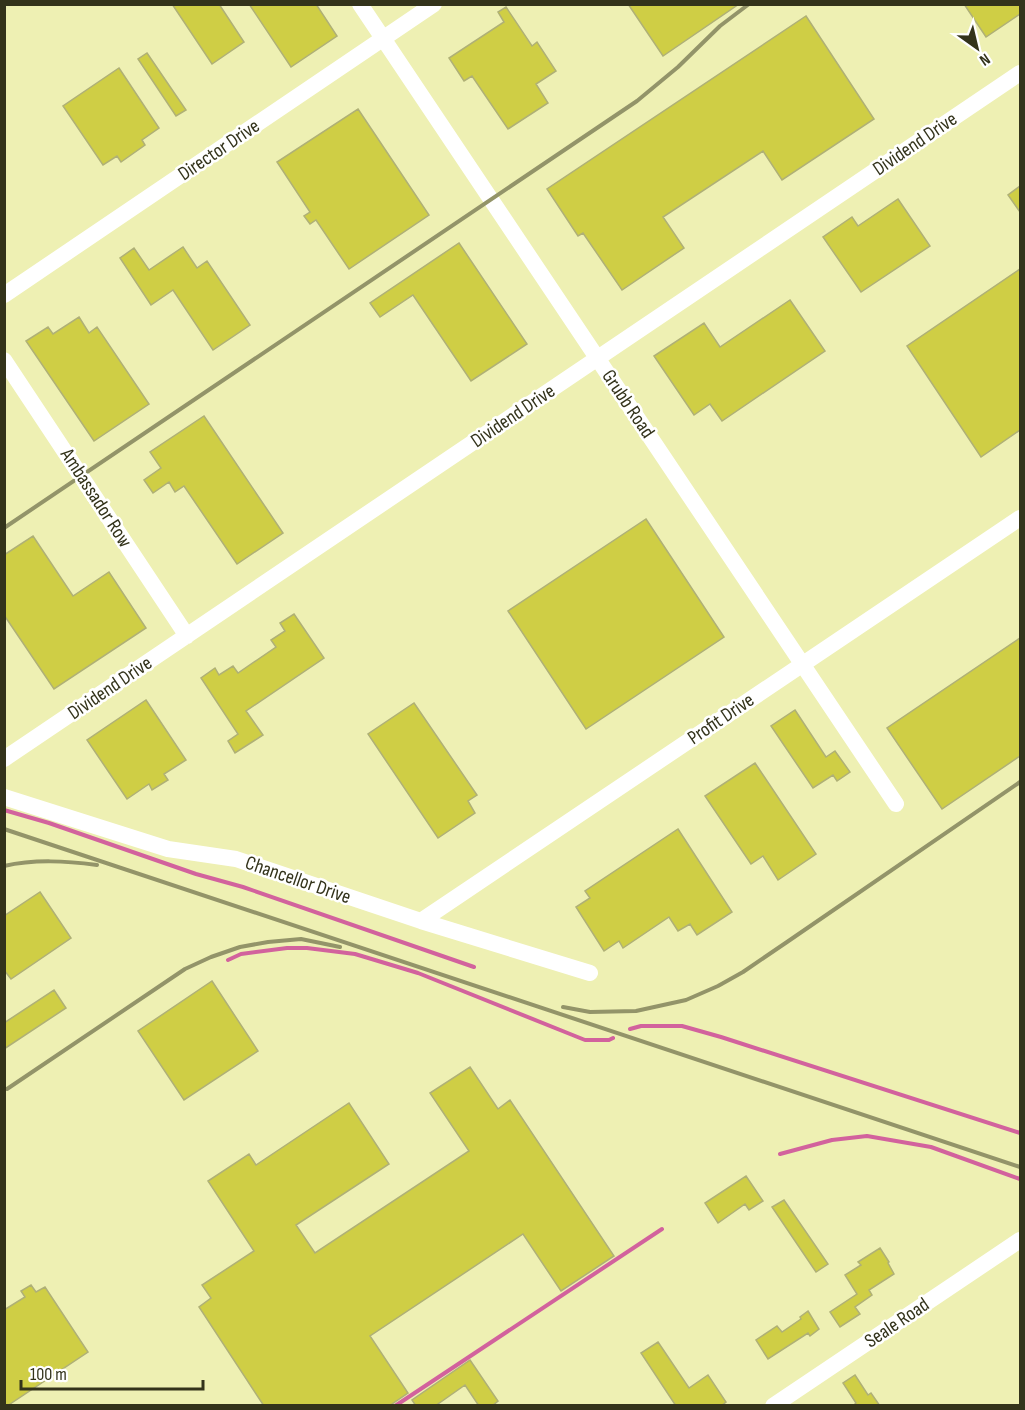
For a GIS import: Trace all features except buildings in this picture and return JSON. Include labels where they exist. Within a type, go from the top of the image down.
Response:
[{"type":"street","name":"Grubb Road","points":[[360,4],[896,804]]},
{"type":"street","name":"Director Drive","points":[[4,295],[434,4]]},
{"type":"street","name":"Dividend Drive","points":[[4,759],[1020,73]]},
{"type":"street","name":"Ambassador Row","points":[[4,360],[187,636]]},
{"type":"street","name":"Profit Drive","points":[[421,921],[1020,518]]},
{"type":"street","name":"Chancellor Drive","points":[[4,797],[168,849],[236,859],[421,921],[590,972]]},
{"type":"street","name":"Seale Road","points":[[773,1406],[1020,1240]]},
{"type":"waterway","points":[[4,810],[49,823],[196,874],[243,887],[474,967]]},
{"type":"waterway","points":[[228,960],[241,954],[287,948],[355,954],[418,973],[585,1040],[613,1038]]},
{"type":"waterway","points":[[630,1029],[641,1026],[682,1026],[1020,1133]]},
{"type":"waterway","points":[[780,1154],[832,1140],[867,1136],[931,1147],[1020,1179]]},
{"type":"waterway","points":[[395,1406],[662,1229]]},
{"type":"railway","points":[[4,528],[637,101],[678,67],[720,26],[749,4]]},
{"type":"railway","points":[[563,1007],[590,1012],[636,1011],[686,1000],[718,986],[743,972],[1020,782]]},
{"type":"railway","points":[[4,829],[1020,1167]]},
{"type":"railway","points":[[4,866],[51,861],[97,865]]},
{"type":"railway","points":[[7,1089],[185,969],[211,957],[240,947],[301,939],[340,947]]}]
